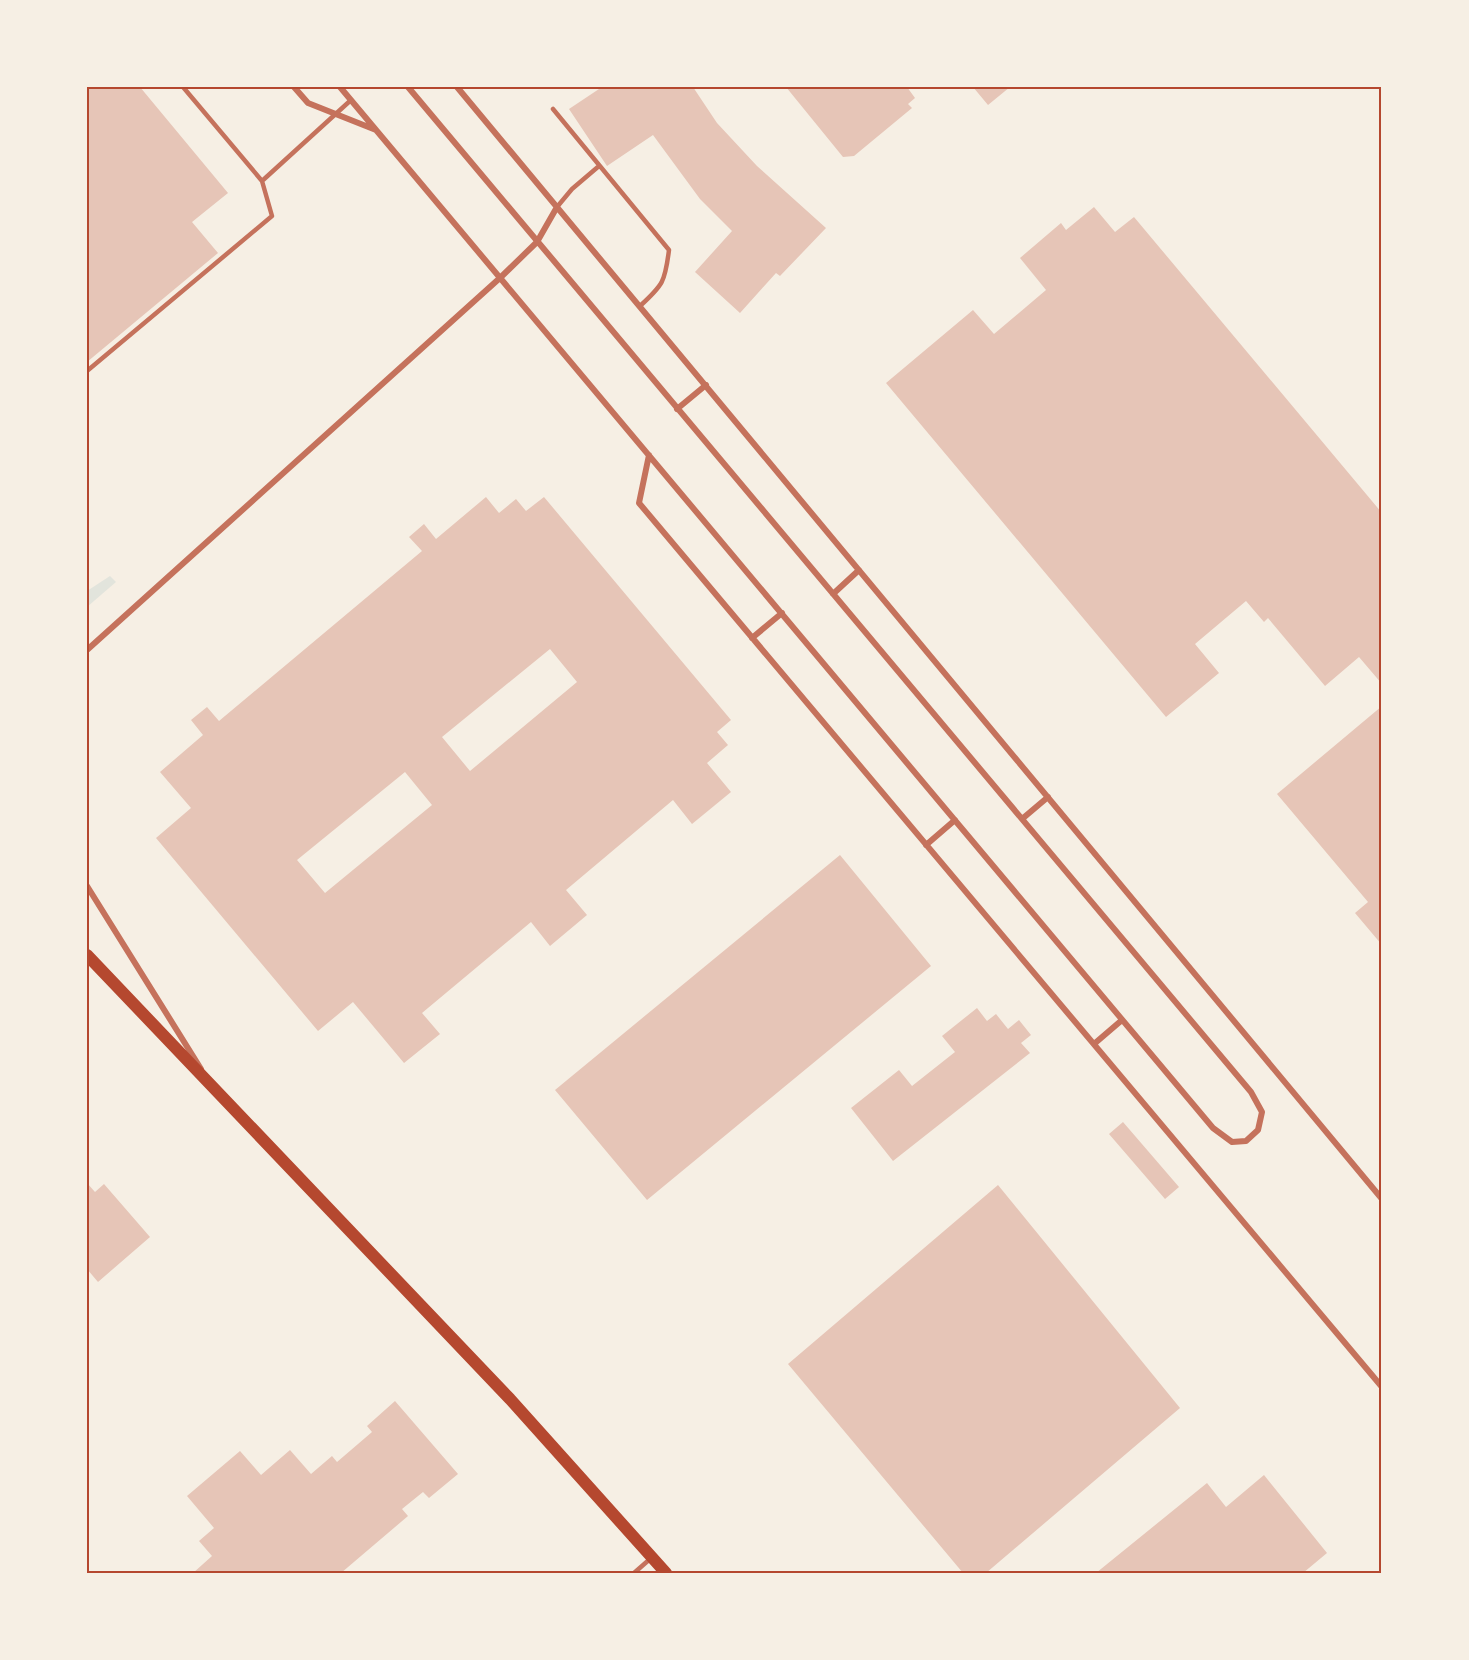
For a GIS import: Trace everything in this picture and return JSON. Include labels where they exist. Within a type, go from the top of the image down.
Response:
[{"type":"main road","points":[[87,956],[510,1399],[666,1573]]},
{"type":"street","points":[[294,87],[308,103],[377,131]]},
{"type":"street","points":[[340,87],[1213,1128],[1232,1142],[1246,1141],[1258,1130],[1262,1112],[1251,1092],[408,87]]},
{"type":"street","points":[[457,87],[1382,1199]]},
{"type":"street","points":[[87,649],[501,277],[537,242],[557,207]]},
{"type":"street","points":[[677,409],[706,385]]},
{"type":"street","points":[[649,455],[639,503],[1382,1387]]},
{"type":"street","points":[[833,594],[860,570]]},
{"type":"street","points":[[752,638],[782,613]]},
{"type":"street","points":[[1022,819],[1048,797]]},
{"type":"street","points":[[926,845],[955,820]]},
{"type":"street","points":[[87,886],[214,1089]]},
{"type":"street","points":[[1094,1044],[1122,1020]]},
{"type":"lane","points":[[87,371],[272,216],[261,181],[183,87]]},
{"type":"lane","points":[[261,181],[351,100]]},
{"type":"lane","points":[[553,110],[669,250],[666,273],[659,289],[640,306]]},
{"type":"lane","points":[[557,207],[572,189],[599,166]]},
{"type":"lane","points":[[634,1573],[652,1557]]},
{"type":"shaded area","points":[[110,576],[116,582],[87,607],[87,591]]},
{"type":"building","points":[[87,87],[140,87],[228,193],[192,222],[218,253],[87,362]]},
{"type":"building","points":[[602,87],[693,87],[717,123],[757,166],[826,228],[780,276],[776,273],[740,313],[695,272],[732,231],[700,199],[653,135],[607,166],[569,109]]},
{"type":"building","points":[[786,87],[907,87],[915,98],[908,104],[912,108],[854,156],[843,157]]},
{"type":"building","points":[[973,87],[1010,87],[988,105]]},
{"type":"building","points":[[1094,207],[1115,232],[1134,217],[1382,513],[1382,684],[1359,657],[1325,686],[1268,618],[1264,622],[1246,601],[1195,644],[1219,673],[1166,717],[886,383],[973,310],[994,334],[1046,290],[1020,258],[1061,223],[1066,230]]},
{"type":"building","points":[[486,497],[499,513],[516,499],[526,511],[544,497],[731,720],[717,732],[728,745],[707,763],[731,792],[692,824],[673,800],[566,890],[587,915],[550,946],[531,922],[422,1013],[440,1034],[404,1063],[353,1002],[318,1031],[156,838],[191,808],[160,772],[203,735],[191,720],[207,707],[219,721],[422,551],[409,537],[424,524],[436,539]],"holes":[[[550,649],[577,682],[470,771],[442,737]],[[405,772],[432,805],[325,893],[297,860]]]},
{"type":"building","points":[[1382,706],[1382,945],[1355,913],[1368,902],[1277,794]]},
{"type":"building","points":[[840,855],[931,966],[647,1200],[555,1090]]},
{"type":"building","points":[[977,1008],[987,1021],[996,1014],[1008,1029],[1019,1020],[1031,1035],[1021,1043],[1030,1053],[893,1161],[851,1108],[899,1070],[912,1086],[955,1052],[942,1036]]},
{"type":"building","points":[[1123,1122],[1179,1187],[1165,1199],[1109,1134]]},
{"type":"building","points":[[87,1183],[95,1192],[104,1184],[150,1237],[98,1282],[87,1269]]},
{"type":"building","points":[[998,1185],[1180,1408],[986,1573],[963,1573],[788,1364]]},
{"type":"building","points":[[395,1401],[458,1474],[429,1498],[423,1492],[402,1509],[408,1516],[341,1573],[193,1573],[212,1556],[199,1541],[214,1528],[187,1496],[240,1451],[261,1475],[290,1450],[311,1474],[332,1456],[337,1462],[372,1432],[367,1426]]},
{"type":"building","points":[[1264,1475],[1327,1553],[1303,1573],[1096,1573],[1207,1483],[1226,1507]]}]
